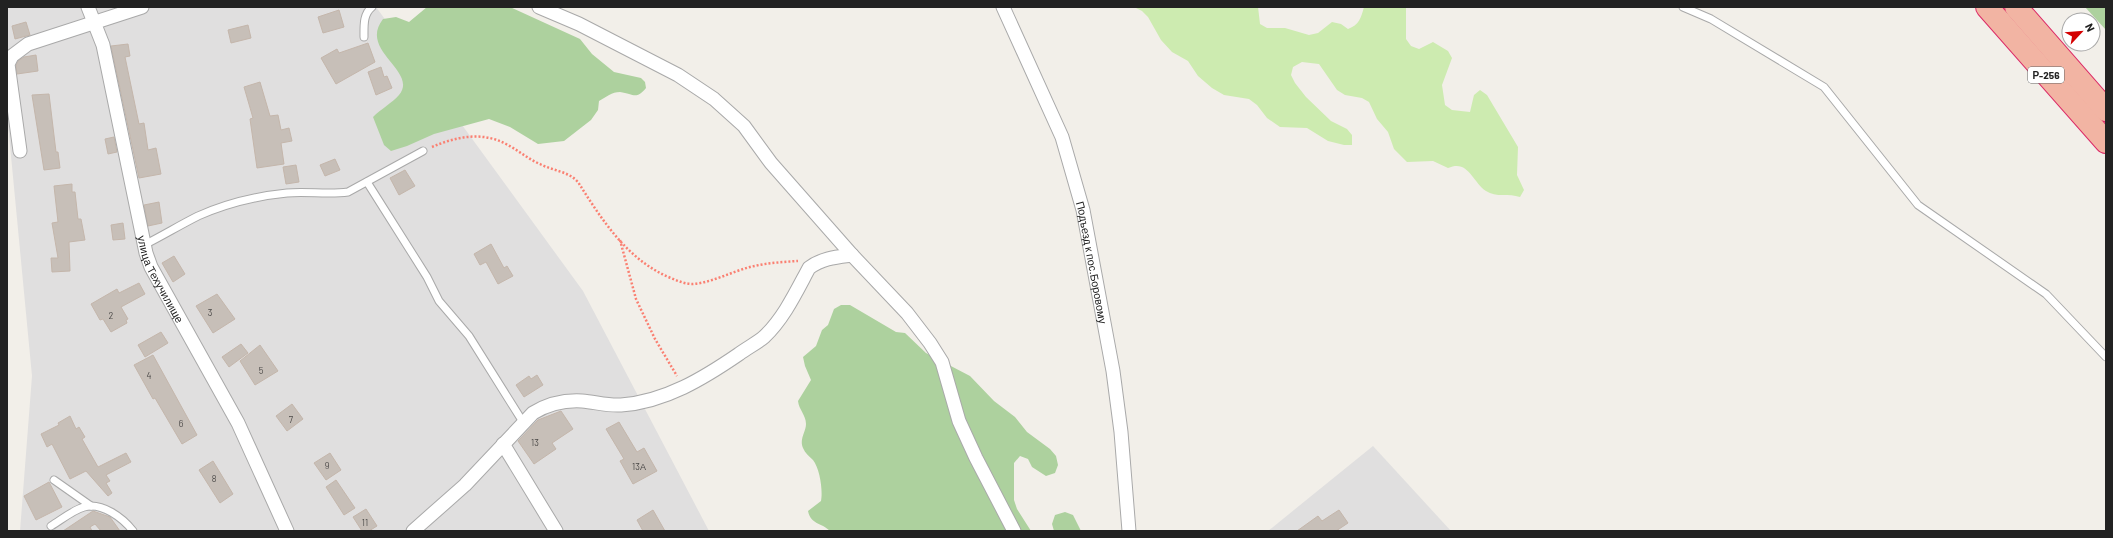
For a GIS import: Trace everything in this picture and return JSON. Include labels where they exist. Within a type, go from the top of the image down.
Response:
[{"type":"highway","name":"Р-256","points":[[1987,7],[2106,142]]},
{"type":"highway","name":"Р-256","points":[[2016,7],[2106,110]]},
{"type":"street","name":"улица Техучилище","points":[[88,7],[103,45],[144,245],[151,267],[251,448],[287,531]]},
{"type":"street","points":[[20,151],[8,64],[12,56],[28,44],[142,7]]},
{"type":"street","points":[[539,7],[579,24],[658,64],[714,99],[744,126],[772,163],[852,255],[907,313],[930,343],[942,362],[959,421],[976,458],[1014,531]]},
{"type":"street","name":"Подъезд к пос.Боровому","points":[[1003,7],[1062,137],[1083,210],[1113,372],[1121,432],[1129,531]]},
{"type":"street","points":[[413,531],[465,485],[523,422],[545,406],[581,401],[613,406],[629,405],[651,401],[683,387],[729,361],[764,337],[781,318],[809,268],[824,258],[852,255]]},
{"type":"street","points":[[503,444],[556,531]]},
{"type":"lane","points":[[364,37],[366,13],[372,7]]},
{"type":"lane","points":[[1683,7],[1710,19],[1824,87],[1918,205],[2046,294],[2106,357]]},
{"type":"lane","points":[[144,245],[199,216],[251,199],[287,193],[324,192],[337,194],[348,192],[423,151]]},
{"type":"lane","points":[[367,182],[427,277],[439,302],[469,336],[523,422]]},
{"type":"lane","points":[[54,480],[91,506],[113,513],[133,531]]},
{"type":"lane","points":[[51,526],[80,509],[91,506]]},
{"type":"path","points":[[423,151],[460,137],[478,136],[491,138],[504,143],[536,163],[572,176],[578,182],[619,240],[645,265],[664,276],[691,284],[750,267],[824,258]]},
{"type":"path","points":[[619,240],[634,292],[645,318],[683,387]]},
{"type":"shaded area","points":[[7,7],[376,7],[583,291],[709,531],[20,531],[32,376],[7,114]]},
{"type":"shaded area","points":[[1373,446],[1451,531],[1268,531]]},
{"type":"green space","points":[[427,7],[510,7],[580,39],[592,54],[614,72],[641,78],[645,82],[646,88],[643,92],[637,95],[617,92],[599,101],[598,110],[591,120],[564,141],[538,144],[510,127],[489,119],[434,134],[407,146],[391,151],[384,145],[373,117],[399,95],[403,86],[396,69],[382,51],[378,41],[377,30],[383,19],[396,17],[409,22]]},
{"type":"green space","points":[[1134,7],[1258,7],[1260,24],[1267,28],[1285,28],[1309,35],[1318,33],[1332,22],[1341,24],[1348,29],[1352,27],[1359,21],[1364,7],[1406,7],[1406,39],[1411,46],[1419,49],[1433,42],[1448,51],[1452,58],[1442,85],[1445,105],[1452,110],[1470,112],[1474,95],[1480,90],[1487,95],[1518,147],[1517,175],[1524,190],[1520,197],[1498,195],[1486,191],[1469,172],[1460,166],[1448,168],[1433,161],[1407,162],[1394,149],[1388,132],[1377,119],[1369,102],[1362,98],[1345,95],[1337,90],[1319,64],[1302,62],[1293,67],[1291,75],[1295,83],[1306,97],[1331,121],[1347,129],[1352,135],[1352,145],[1344,145],[1328,141],[1307,128],[1280,127],[1267,118],[1257,105],[1249,99],[1224,95],[1212,88],[1198,76],[1188,61],[1172,52],[1161,40],[1148,17],[1142,11]]},
{"type":"green space","points":[[2085,7],[2106,7],[2106,30],[2101,25],[2101,12],[2090,12]]},
{"type":"green space","points":[[841,305],[850,305],[896,332],[905,333],[926,353],[970,376],[994,401],[1015,417],[1027,432],[1050,449],[1056,456],[1058,465],[1055,473],[1046,476],[1032,467],[1028,459],[1020,456],[1014,463],[1014,500],[1017,509],[1031,531],[830,531],[811,519],[808,511],[821,501],[822,492],[815,464],[802,445],[806,424],[798,401],[811,380],[803,357],[816,346],[822,330],[828,325],[834,309]]},
{"type":"green space","points":[[1065,512],[1073,515],[1081,531],[1054,531],[1052,524],[1055,515]]},
{"type":"building","points":[[339,10],[344,27],[323,33],[318,17]]},
{"type":"building","points":[[26,22],[30,35],[15,39],[12,26]]},
{"type":"building","points":[[248,25],[251,38],[231,43],[228,30]]},
{"type":"building","points":[[368,43],[375,62],[336,84],[321,58],[337,49],[339,53]]},
{"type":"building","points":[[128,44],[130,56],[125,57],[139,124],[144,123],[148,150],[156,148],[161,174],[139,178],[111,46]]},
{"type":"building","points":[[36,55],[38,71],[17,74],[16,65],[18,61],[24,57]]},
{"type":"building","points":[[381,67],[384,77],[387,76],[392,88],[376,95],[368,72]]},
{"type":"building","points":[[260,82],[270,116],[278,115],[281,130],[289,128],[292,141],[281,143],[284,164],[257,168],[250,119],[253,118],[244,87]]},
{"type":"building","points":[[49,94],[56,152],[58,152],[60,168],[44,170],[32,95]]},
{"type":"building","points":[[114,137],[117,152],[108,154],[105,139]]},
{"type":"building","points":[[335,159],[340,170],[325,176],[320,165]]},
{"type":"building","points":[[296,165],[299,182],[286,184],[283,167]]},
{"type":"building","points":[[405,170],[415,186],[399,195],[390,178]]},
{"type":"building","points":[[72,184],[72,192],[75,192],[78,219],[81,219],[85,240],[69,242],[70,271],[52,272],[51,258],[58,258],[52,223],[58,222],[54,186]]},
{"type":"building","points":[[159,202],[162,223],[148,226],[144,205]]},
{"type":"building","points":[[123,223],[125,239],[113,240],[111,225]]},
{"type":"building","points":[[491,244],[504,268],[507,266],[513,276],[498,284],[486,262],[480,265],[474,254]]},
{"type":"building","points":[[174,256],[185,274],[173,282],[162,263]]},
{"type":"building","points":[[139,283],[145,294],[121,307],[128,319],[126,320],[127,323],[111,332],[103,319],[100,320],[91,304],[117,289],[119,293]]},
{"type":"building","points":[[217,294],[235,319],[213,333],[196,306]]},
{"type":"building","points":[[161,332],[168,343],[145,357],[138,345]]},
{"type":"building","points":[[241,344],[248,353],[229,367],[222,357]]},
{"type":"building","points":[[260,345],[278,371],[255,385],[240,361]]},
{"type":"building","points":[[153,355],[197,435],[182,444],[155,398],[153,399],[134,365]]},
{"type":"building","points":[[537,375],[543,385],[524,397],[516,385],[529,376],[531,379]]},
{"type":"building","points":[[292,404],[303,419],[287,431],[276,416]]},
{"type":"building","points":[[561,411],[573,429],[552,443],[556,449],[534,464],[518,441],[538,420]]},
{"type":"building","points":[[70,416],[76,429],[79,427],[85,437],[82,439],[98,467],[126,453],[131,462],[106,475],[110,481],[106,483],[112,493],[108,496],[86,471],[70,479],[52,444],[47,447],[41,434],[59,425],[58,423]]},
{"type":"building","points":[[619,422],[637,452],[644,448],[657,471],[633,484],[620,461],[624,459],[606,429]]},
{"type":"building","points":[[330,453],[341,470],[326,480],[314,463]]},
{"type":"building","points":[[213,461],[233,494],[220,503],[199,470]]},
{"type":"building","points":[[336,480],[355,508],[344,515],[326,487]]},
{"type":"building","points":[[49,482],[62,507],[36,520],[24,496]]},
{"type":"building","points":[[366,509],[377,526],[369,531],[362,531],[353,517]]},
{"type":"building","points":[[653,510],[665,531],[643,531],[637,520]]},
{"type":"building","points":[[1339,510],[1348,523],[1336,531],[1297,531],[1318,516],[1322,521]]},
{"type":"building","points":[[93,511],[110,517],[120,531],[101,531],[95,524],[90,527],[92,531],[63,531]]}]
